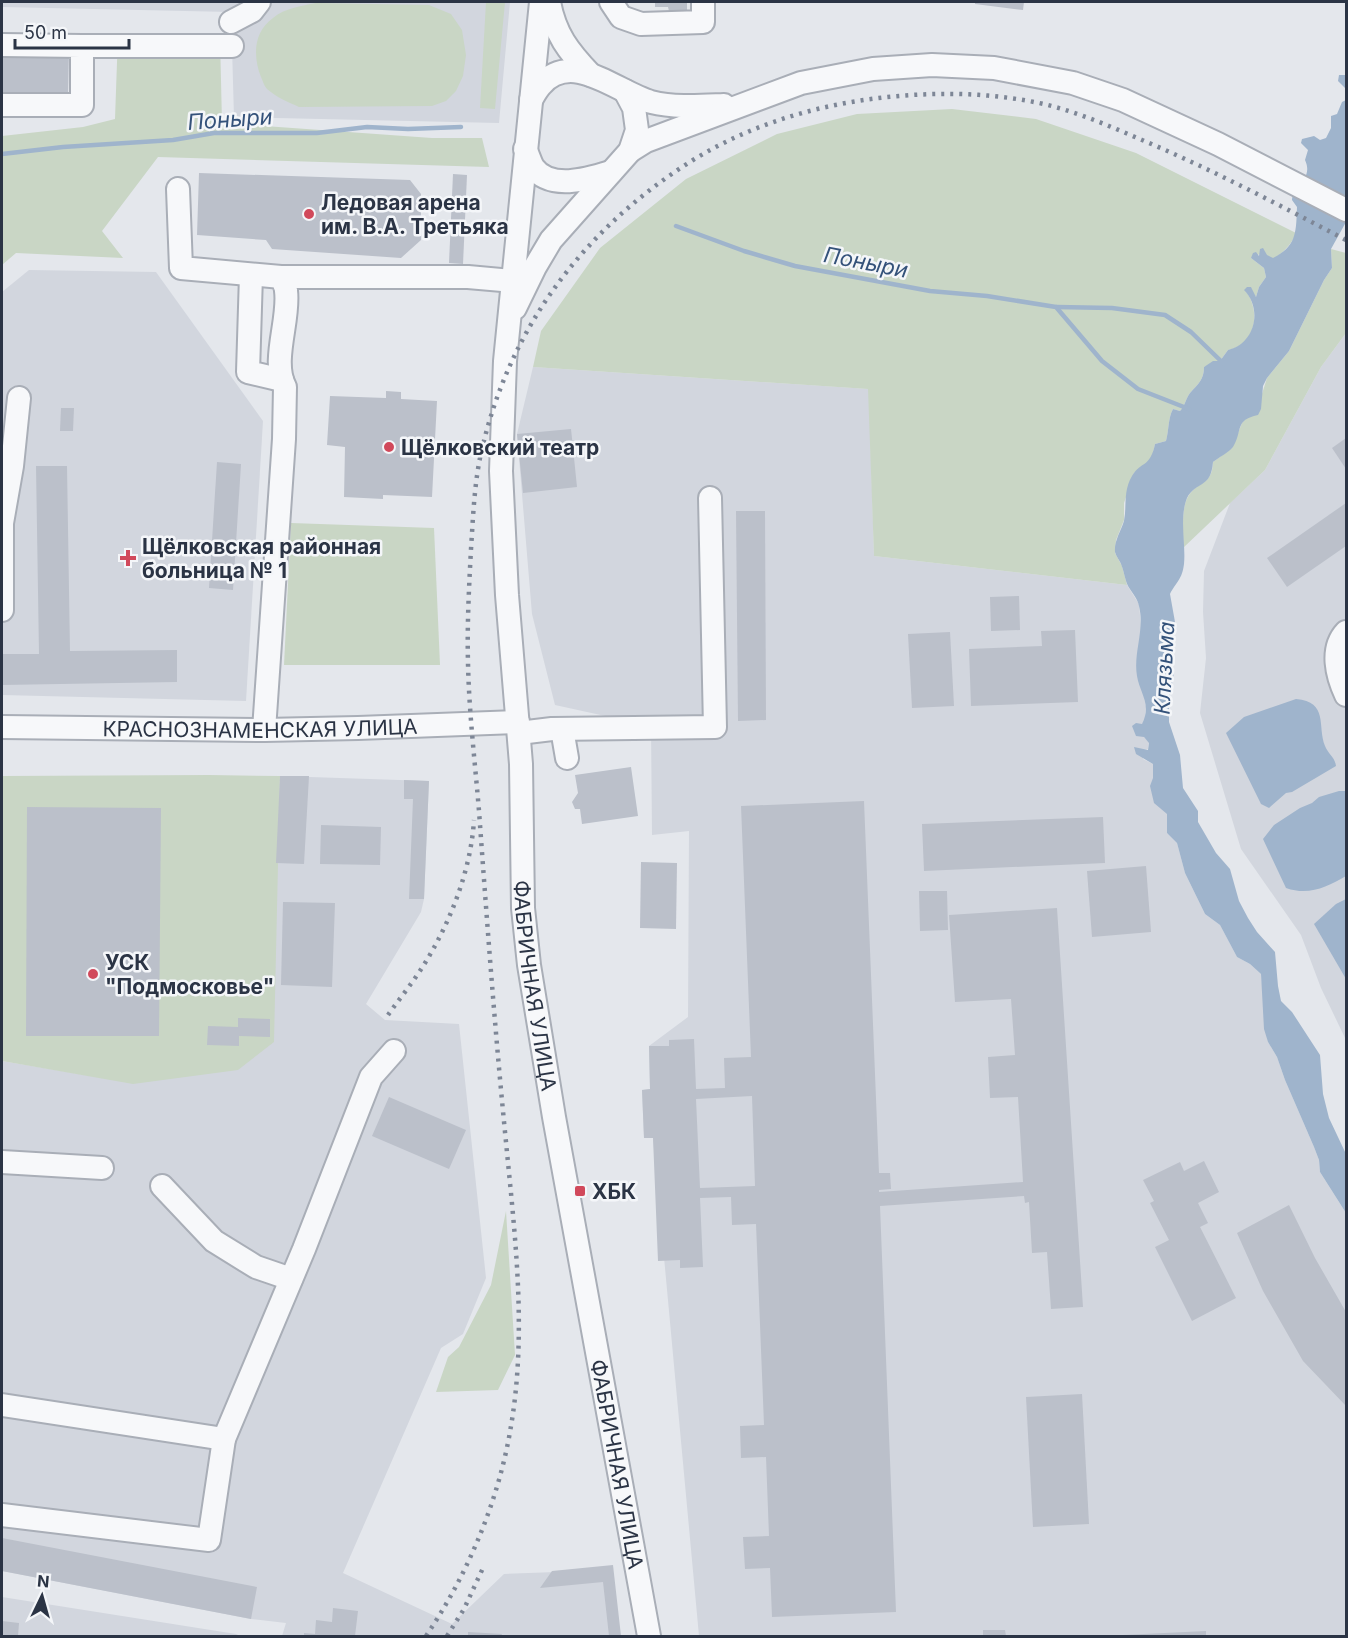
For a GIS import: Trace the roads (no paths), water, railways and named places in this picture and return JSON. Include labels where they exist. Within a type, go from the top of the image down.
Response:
[{"type":"street","points":[[231,22],[252,11],[260,2]]},
{"type":"street","name":"ФАБРИЧНАЯ УЛИЦА","points":[[541,2],[503,384],[501,471],[505,571],[519,728],[522,802],[521,880],[529,965],[567,1193],[649,1636]]},
{"type":"street","points":[[549,2],[553,24],[572,56],[591,75]]},
{"type":"street","points":[[611,2],[621,17],[641,24],[703,22],[703,2]]},
{"type":"street","points":[[2,45],[232,46]]},
{"type":"street","points":[[2,105],[82,105],[82,46]]},
{"type":"street","points":[[630,151],[646,141],[801,83],[873,69],[932,65],[994,68],[1073,83],[1123,100],[1218,144],[1347,210]]},
{"type":"street","points":[[530,102],[541,84],[555,74],[571,71],[609,81],[650,101],[686,106],[743,104]]},
{"type":"street","points":[[626,91],[634,108],[637,130],[630,151]]},
{"type":"street","points":[[526,141],[533,168],[548,177],[565,182],[587,180],[611,172]]},
{"type":"street","name":"ФАБРИЧНАЯ УЛИЦА","points":[[508,326],[520,296],[551,240],[630,151]]},
{"type":"street","points":[[178,189],[181,268],[281,278],[468,277],[512,281]]},
{"type":"street","points":[[251,275],[248,372],[282,380]]},
{"type":"street","points":[[264,730],[284,439],[285,387],[282,380],[281,359],[286,291],[281,278]]},
{"type":"street","points":[[2,610],[2,523],[20,398]]},
{"type":"street","name":"КРАСНОЗНАМЕНСКАЯ УЛИЦА","points":[[2,728],[264,730],[715,727],[710,498]]},
{"type":"street","points":[[1347,632],[1342,637],[1335,658],[1347,695]]},
{"type":"street","points":[[562,729],[567,758]]},
{"type":"street","points":[[2,1515],[209,1540],[224,1439],[291,1279],[371,1077],[394,1051]]},
{"type":"street","points":[[2,1162],[102,1168]]},
{"type":"street","points":[[162,1186],[214,1241],[256,1267],[291,1279]]},
{"type":"street","points":[[2,1405],[224,1439]]},
{"type":"water","points":[[1339,75],[1346,75],[1346,89],[1338,81]]},
{"type":"water","name":"Клязьма","points":[[1346,100],[1346,222],[1331,249],[1332,268],[1289,351],[1267,378],[1263,386],[1261,409],[1258,415],[1242,423],[1233,447],[1213,462],[1209,477],[1187,498],[1183,522],[1184,564],[1180,577],[1170,594],[1175,622],[1170,650],[1174,672],[1169,702],[1169,722],[1180,755],[1183,788],[1198,811],[1198,822],[1216,853],[1230,869],[1239,901],[1248,918],[1275,952],[1281,1001],[1292,1012],[1320,1055],[1323,1094],[1329,1118],[1346,1154],[1346,1213],[1320,1172],[1319,1160],[1314,1147],[1277,1057],[1268,1042],[1264,1029],[1261,974],[1250,964],[1237,957],[1220,925],[1205,914],[1185,873],[1177,843],[1167,833],[1167,814],[1154,803],[1150,786],[1153,778],[1153,764],[1136,754],[1134,747],[1148,750],[1149,743],[1144,737],[1136,736],[1132,726],[1136,723],[1142,724],[1146,711],[1136,667],[1140,615],[1138,603],[1127,584],[1115,548],[1124,521],[1129,482],[1135,471],[1151,457],[1155,444],[1166,441],[1173,409],[1180,411],[1182,409],[1189,395],[1202,379],[1204,367],[1213,361],[1220,361],[1228,350],[1245,341],[1250,333],[1253,325],[1253,307],[1244,290],[1251,287],[1256,297],[1266,277],[1264,268],[1251,258],[1253,253],[1256,252],[1259,256],[1260,249],[1263,248],[1267,255],[1273,258],[1291,243],[1295,231],[1297,207],[1292,200],[1293,195],[1307,172],[1305,160],[1308,150],[1301,143],[1302,139],[1314,136],[1320,140],[1326,138],[1331,128],[1331,116],[1337,114],[1342,102]]},
{"type":"water","points":[[1296,699],[1306,701],[1318,710],[1325,746],[1336,766],[1292,792],[1286,793],[1269,808],[1261,804],[1226,733],[1244,717]]},
{"type":"water","points":[[1346,791],[1346,876],[1325,887],[1310,891],[1286,888],[1263,839],[1274,825],[1300,808],[1319,797]]},
{"type":"water","points":[[1346,899],[1346,979],[1314,924],[1336,904]]},
{"type":"waterway","name":"Поныри","points":[[2,154],[63,147],[173,140],[214,133],[317,133],[367,127],[408,129],[461,127]]},
{"type":"waterway","name":"Поныри","points":[[676,226],[744,251],[795,266],[930,291],[987,296],[1056,307],[1102,361],[1138,389],[1189,409]]},
{"type":"waterway","name":"Поныри","points":[[1056,307],[1112,308],[1165,315],[1191,332],[1224,364]]},
{"type":"railway","points":[[426,1636],[468,1562],[490,1509],[506,1454],[516,1391],[519,1320],[516,1248],[471,719],[468,606],[476,481],[492,411],[509,367],[530,326],[555,287],[584,251],[653,187],[693,160],[733,138],[775,121],[819,109],[906,95],[970,94],[1013,98],[1075,113],[1194,163],[1346,240]]},
{"type":"railway","points":[[388,1015],[425,963],[451,912],[469,857],[474,820]]},
{"type":"railway","points":[[447,1636],[464,1609],[483,1568]]},
{"type":"place","name":"Ледовая арена им. В.А. Третьяка","points":[[309,214]]},
{"type":"place","name":"Щёлковский театр","points":[[389,447]]},
{"type":"place","name":"Щёлковская районная больница № 1","points":[[128,558]]},
{"type":"place","name":"УСК \"Подмосковье\"","points":[[93,974]]},
{"type":"place","name":"ХБК","points":[[580,1191]]}]
